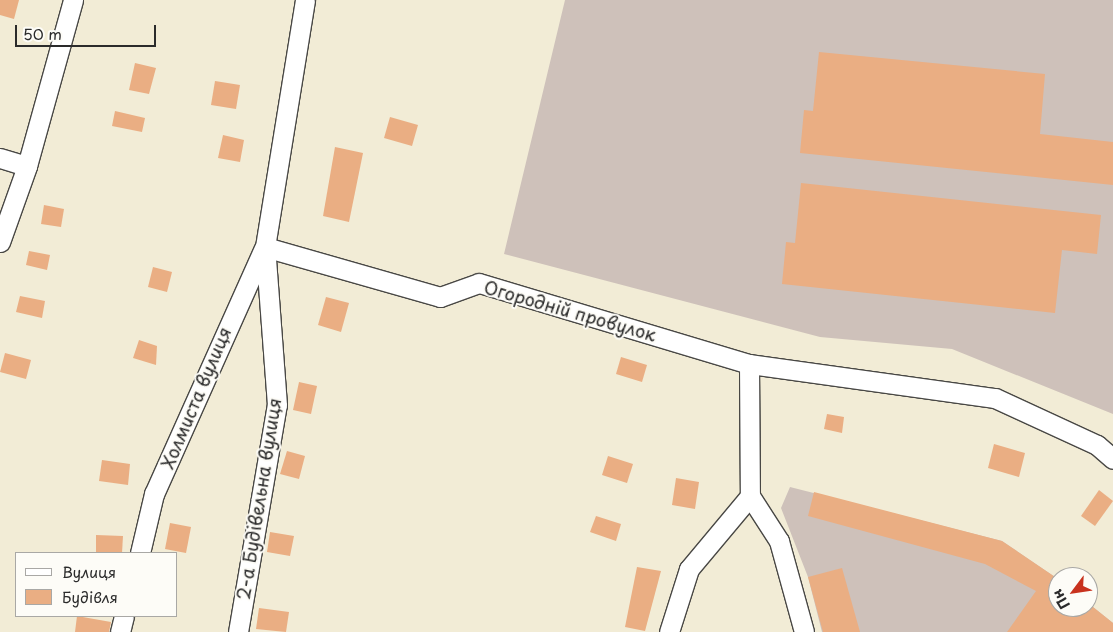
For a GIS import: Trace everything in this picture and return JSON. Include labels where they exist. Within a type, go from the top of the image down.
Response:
[{"type":"street","points":[[0,242],[27,166],[73,0]]},
{"type":"street","points":[[265,247],[305,0]]},
{"type":"street","points":[[0,158],[27,166]]},
{"type":"street","name":"Огородній провулок","points":[[265,247],[440,297],[480,283],[748,364],[995,398],[1097,444],[1113,459]]},
{"type":"street","name":"Холмиста вулиця","points":[[140,552],[154,494],[265,247]]},
{"type":"street","name":"2-а Будівельна вулиця","points":[[238,632],[277,405],[265,247]]},
{"type":"street","points":[[748,364],[750,496],[779,540],[804,632]]},
{"type":"street","points":[[669,632],[689,569],[750,496]]},
{"type":"street","points":[[120,632],[124,617]]},
{"type":"shaded area","points":[[565,0],[1113,0],[1113,414],[952,349],[820,337],[504,254]]},
{"type":"shaded area","points":[[790,487],[1002,541],[1048,572],[1048,617],[1098,617],[1098,611],[1113,623],[1113,632],[822,632],[808,577],[781,508]]},
{"type":"building","points":[[0,0],[19,0],[14,19],[0,15]]},
{"type":"building","points":[[819,52],[1045,74],[1040,134],[1113,142],[1113,185],[800,153],[804,110],[813,111]]},
{"type":"building","points":[[135,63],[156,68],[149,94],[129,90]]},
{"type":"building","points":[[215,81],[240,85],[236,109],[211,105]]},
{"type":"building","points":[[115,111],[145,118],[142,132],[112,126]]},
{"type":"building","points":[[390,117],[418,125],[412,146],[384,138]]},
{"type":"building","points":[[223,135],[244,140],[240,162],[218,158]]},
{"type":"building","points":[[335,147],[363,153],[349,222],[323,216]]},
{"type":"building","points":[[801,183],[1101,215],[1097,254],[1062,250],[1055,313],[782,284],[786,242],[795,243]]},
{"type":"building","points":[[44,205],[64,209],[61,227],[41,224]]},
{"type":"building","points":[[29,251],[50,255],[47,270],[26,265]]},
{"type":"building","points":[[153,267],[172,272],[167,292],[148,287]]},
{"type":"building","points":[[20,296],[45,301],[42,318],[16,312]]},
{"type":"building","points":[[326,297],[349,303],[341,332],[318,325]]},
{"type":"building","points":[[139,340],[157,346],[156,365],[133,358]]},
{"type":"building","points":[[5,353],[31,360],[26,379],[0,372]]},
{"type":"building","points":[[621,357],[647,365],[642,382],[616,374]]},
{"type":"building","points":[[299,382],[317,386],[311,414],[293,410]]},
{"type":"building","points":[[827,414],[844,417],[842,433],[824,429]]},
{"type":"building","points":[[994,444],[1025,453],[1019,477],[988,468]]},
{"type":"building","points":[[287,451],[305,456],[299,479],[280,474]]},
{"type":"building","points":[[608,456],[633,464],[627,483],[602,475]]},
{"type":"building","points":[[102,460],[130,464],[128,485],[99,481]]},
{"type":"building","points":[[676,478],[699,482],[695,509],[672,505]]},
{"type":"building","points":[[1099,490],[1113,501],[1095,526],[1081,516]]},
{"type":"building","points":[[814,492],[1002,541],[1048,572],[1048,617],[1098,617],[1098,611],[1113,623],[1113,632],[1007,632],[1036,591],[985,564],[808,516]]},
{"type":"building","points":[[596,516],[621,524],[616,541],[590,532]]},
{"type":"building","points":[[170,523],[191,527],[186,553],[165,549]]},
{"type":"building","points":[[270,532],[294,536],[290,556],[267,552]]},
{"type":"building","points":[[96,535],[123,536],[122,552],[96,552]]},
{"type":"building","points":[[637,567],[661,571],[645,631],[625,627]]},
{"type":"building","points":[[842,568],[860,632],[823,632],[808,577]]},
{"type":"building","points":[[259,608],[289,612],[286,632],[256,629]]},
{"type":"building","points":[[77,617],[111,622],[109,632],[75,632]]}]
